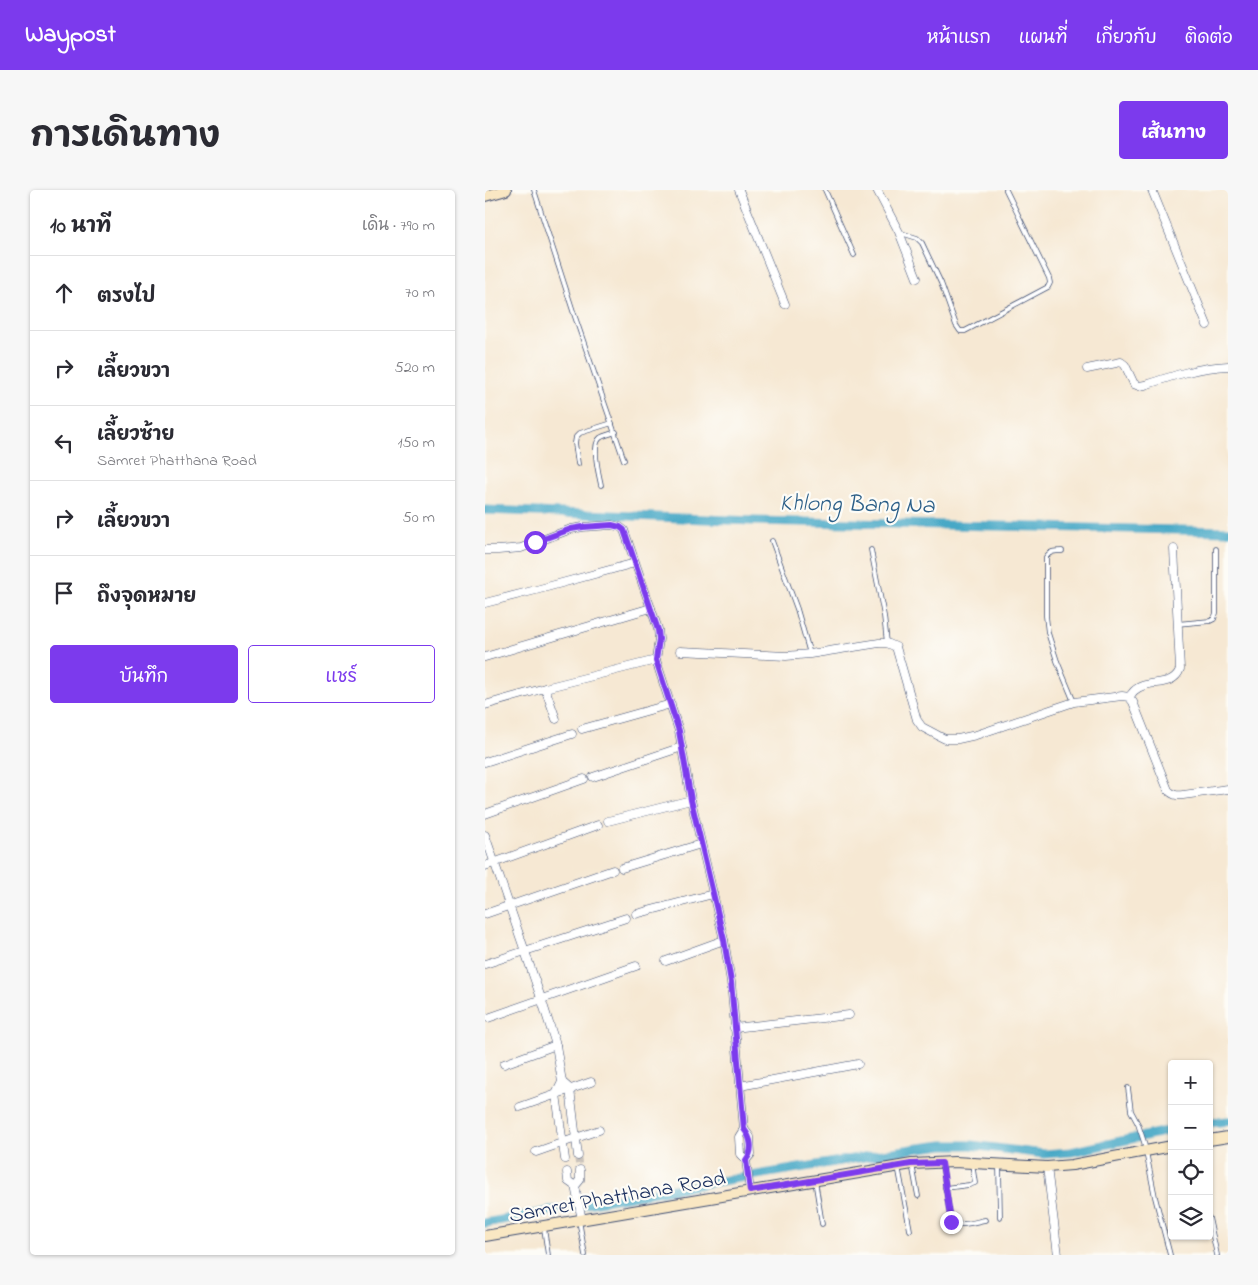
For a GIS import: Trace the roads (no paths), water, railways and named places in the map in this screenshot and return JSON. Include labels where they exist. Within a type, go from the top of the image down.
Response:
[{"type":"street","points":[[485,196],[503,190]]},
{"type":"street","points":[[739,190],[785,304]]},
{"type":"street","points":[[877,190],[899,232],[917,278]]},
{"type":"street","points":[[1152,190],[1207,324]]},
{"type":"street","points":[[1087,368],[1121,362],[1125,365],[1134,384],[1139,386],[1181,373],[1228,366]]},
{"type":"street","points":[[485,550],[521,548],[571,529],[612,525],[624,530],[658,630],[659,639],[656,660],[679,731],[691,800],[724,940],[731,982],[744,1129],[750,1136],[751,1154],[747,1163],[750,1191]]},
{"type":"street","points":[[1129,698],[1137,688],[1172,680],[1178,676],[1180,670],[1174,549]]},
{"type":"street","points":[[485,603],[635,563]]},
{"type":"street","points":[[485,657],[651,608]]},
{"type":"street","points":[[680,651],[786,656],[810,654],[879,642],[887,643],[895,647],[917,720],[922,727],[945,739],[958,739],[976,735],[1074,702],[1122,696],[1129,698],[1133,702],[1171,794],[1177,796],[1228,789]]},
{"type":"street","points":[[485,705],[656,660]]},
{"type":"street","points":[[545,688],[556,719]]},
{"type":"street","points":[[582,729],[671,704]]},
{"type":"street","points":[[485,762],[572,734]]},
{"type":"street","points":[[593,777],[682,747]]},
{"type":"street","points":[[485,814],[584,779]]},
{"type":"street","points":[[608,821],[691,800]]},
{"type":"street","points":[[485,866],[598,826]]},
{"type":"street","points":[[485,834],[556,1045],[562,1082],[556,1094],[565,1159]]},
{"type":"street","points":[[622,868],[701,844]]},
{"type":"street","points":[[485,914],[613,870]]},
{"type":"street","points":[[636,914],[713,894]]},
{"type":"street","points":[[485,964],[627,918]]},
{"type":"street","points":[[666,961],[724,940]]},
{"type":"street","points":[[488,1018],[636,966]]},
{"type":"street","points":[[734,1028],[849,1015]]},
{"type":"street","points":[[504,1064],[556,1045]]},
{"type":"street","points":[[740,1086],[858,1064]]},
{"type":"street","points":[[562,1082],[570,1089],[578,1156]]},
{"type":"street","points":[[520,1107],[591,1082]]},
{"type":"street","points":[[536,1152],[599,1130]]},
{"type":"street","points":[[1213,1139],[1228,1137]]},
{"type":"street","name":"Samret Phatthana Road","points":[[485,1236],[911,1164],[972,1163],[1047,1167],[1072,1165],[1145,1146],[1168,1146]]},
{"type":"street","points":[[1047,1167],[1058,1255]]},
{"type":"street","points":[[576,1188],[581,1180],[580,1170]]},
{"type":"street","points":[[567,1172],[568,1181],[576,1188],[581,1220]]},
{"type":"lane","points":[[534,190],[624,460]]},
{"type":"lane","points":[[825,190],[854,255]]},
{"type":"lane","points":[[899,232],[917,238],[922,243],[941,283],[955,325],[960,330],[965,331],[1048,286],[1049,283],[1049,278],[1006,190]]},
{"type":"lane","points":[[578,464],[576,437],[612,423]]},
{"type":"lane","points":[[601,486],[595,452],[597,442],[601,438],[615,432]]},
{"type":"lane","points":[[772,541],[797,609],[810,654]]},
{"type":"lane","points":[[1177,624],[1214,619],[1216,613],[1216,549]]},
{"type":"lane","points":[[871,550],[885,616],[887,643]]},
{"type":"lane","points":[[1062,551],[1049,553],[1046,557],[1046,616],[1051,645],[1074,702]]},
{"type":"lane","points":[[1128,1088],[1131,1111],[1138,1124],[1145,1146],[1155,1197],[1170,1255]]},
{"type":"lane","points":[[942,1163],[951,1222],[961,1224],[985,1220]]},
{"type":"lane","points":[[945,1188],[975,1183],[972,1163]]},
{"type":"lane","points":[[911,1164],[918,1196]]},
{"type":"lane","points":[[999,1165],[1000,1217]]},
{"type":"lane","points":[[898,1166],[910,1230]]},
{"type":"lane","points":[[815,1180],[823,1224]]},
{"type":"lane","points":[[581,1220],[585,1255]]},
{"type":"lane","points":[[543,1226],[548,1255]]},
{"type":"lane","points":[[1213,1236],[1217,1255]]},
{"type":"waterway","name":"Khlong Bang Na","points":[[485,510],[753,521],[1228,531]]},
{"type":"waterway","points":[[1213,1123],[1228,1121]]},
{"type":"waterway","points":[[485,1223],[608,1200],[912,1149],[943,1145],[971,1145],[1044,1154],[1071,1152],[1168,1131]]},
{"type":"tunnel","points":[[578,1156],[580,1170]]}]
